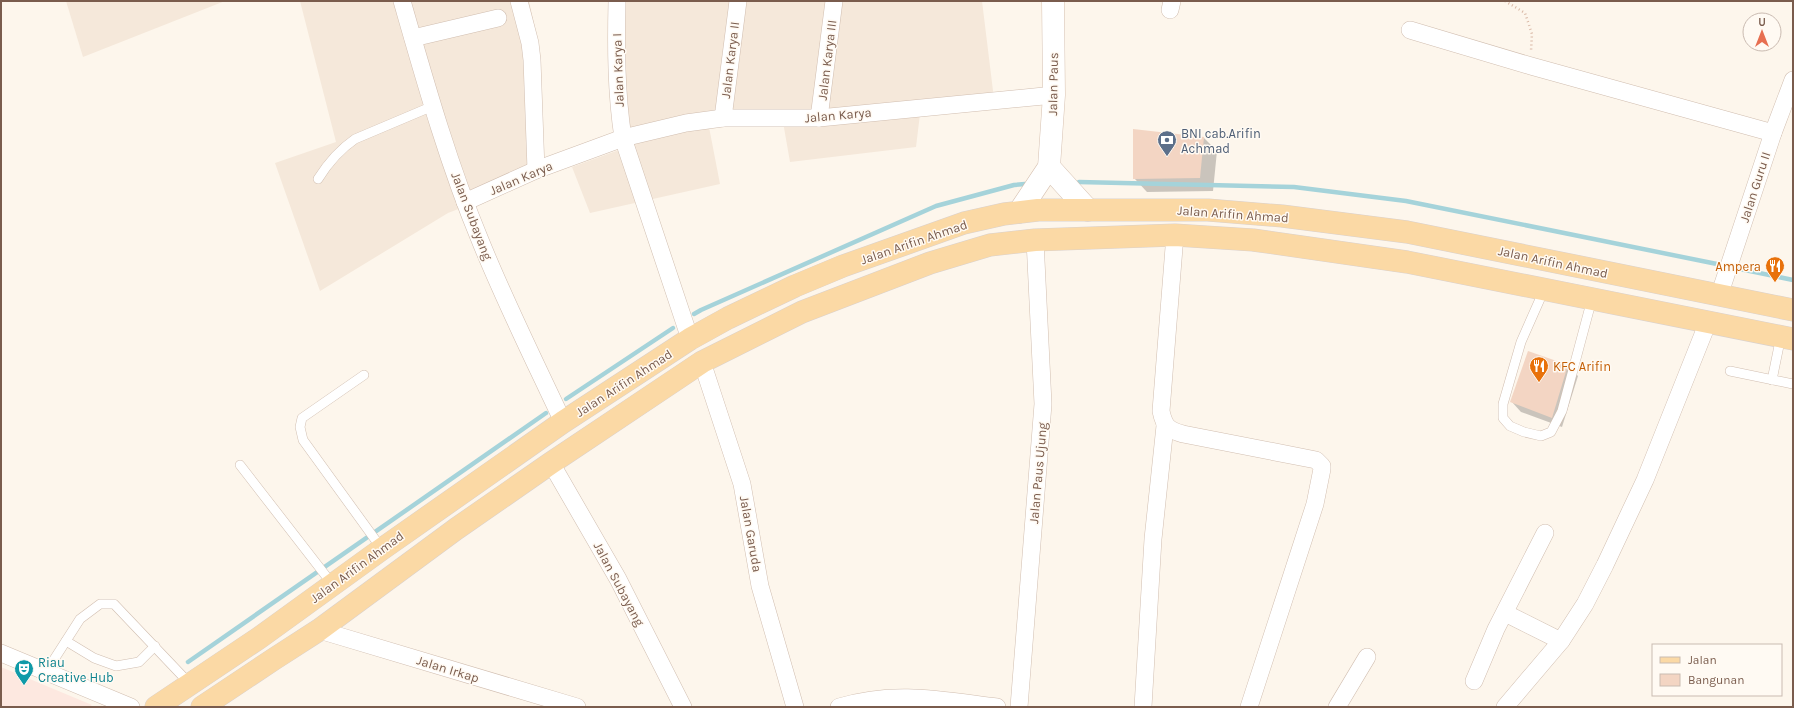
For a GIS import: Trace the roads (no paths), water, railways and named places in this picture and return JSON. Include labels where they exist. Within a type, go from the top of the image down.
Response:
[{"type":"main road","name":"Jalan Paus","points":[[1019,212],[1049,167],[1054,95],[1053,1]]},
{"type":"main road","points":[[1049,167],[1088,210]]},
{"type":"main road","name":"Jalan Arifin Ahmad","points":[[156,707],[259,638],[326,575],[379,544],[690,340],[757,304],[843,266],[964,223],[1019,212],[1038,210],[1208,210],[1282,216],[1407,232],[1793,310]]},
{"type":"main road","name":"Jalan Arifin Ahmad","points":[[202,707],[319,630],[456,529],[551,463],[702,362],[802,312],[930,263],[990,245],[1035,240],[1175,234],[1253,240],[1408,262],[1787,337]]},
{"type":"main road","points":[[1476,275],[1482,247]]},
{"type":"main road","points":[[259,638],[274,659]]},
{"type":"street","name":"Jalan Subayang","points":[[402,1],[433,106],[465,202],[480,241],[517,326],[563,422]]},
{"type":"street","points":[[519,1],[530,43],[532,60],[536,170]]},
{"type":"street","name":"Jalan Karya I","points":[[617,1],[616,62],[619,112],[623,138]]},
{"type":"street","name":"Jalan Karya II","points":[[723,118],[738,1]]},
{"type":"street","name":"Jalan Karya III","points":[[819,118],[834,1]]},
{"type":"street","points":[[413,38],[498,18]]},
{"type":"street","points":[[1410,30],[1531,66],[1773,133]]},
{"type":"street","name":"Jalan Guru II","points":[[1719,296],[1773,133],[1793,80]]},
{"type":"street","name":"Jalan Karya","points":[[465,202],[536,170],[623,138],[686,123],[723,118],[819,118],[1054,95]]},
{"type":"street","points":[[623,138],[690,340]]},
{"type":"street","points":[[1143,707],[1154,539],[1165,426],[1161,411],[1175,234]]},
{"type":"street","name":"Jalan Paus Ujung","points":[[1019,707],[1044,404],[1035,240]]},
{"type":"street","points":[[1505,707],[1561,641],[1589,597],[1645,480],[1708,322]]},
{"type":"street","name":"Jalan Garuda","points":[[702,362],[742,484],[760,586],[794,707]]},
{"type":"street","points":[[1165,426],[1172,431],[1183,434],[1316,460],[1322,466],[1322,475],[1315,504],[1249,707]]},
{"type":"street","name":"Jalan Subayang","points":[[551,463],[618,579],[683,707]]},
{"type":"street","points":[[1474,681],[1484,655],[1545,533]]},
{"type":"street","points":[[1505,613],[1561,641]]},
{"type":"street","name":"Jalan Irkap","points":[[319,630],[550,703],[577,707]]},
{"type":"street","points":[[1,653],[131,707]]},
{"type":"street","points":[[1337,707],[1367,657]]},
{"type":"street","points":[[839,707],[861,700],[885,697],[908,697],[954,704],[997,707]]},
{"type":"lane","points":[[318,179],[328,162],[355,138],[433,106]]},
{"type":"lane","points":[[1544,290],[1521,342],[1503,404],[1503,418],[1510,426],[1524,432],[1541,436],[1552,432],[1562,411],[1592,299]]},
{"type":"lane","points":[[1772,380],[1787,337]]},
{"type":"lane","points":[[1730,371],[1793,384]]},
{"type":"lane","points":[[364,375],[302,418],[300,427],[303,440],[379,544]]},
{"type":"lane","points":[[240,465],[326,575]]},
{"type":"lane","points":[[46,672],[80,619],[100,604],[114,604],[190,684]]},
{"type":"lane","points":[[66,641],[94,658],[116,666],[139,662],[155,646]]},
{"type":"waterway","points":[[1079,182],[1294,187],[1406,201],[1717,264]]},
{"type":"waterway","points":[[694,314],[936,206],[1014,185],[1025,184]]},
{"type":"waterway","points":[[1740,269],[1793,280]]},
{"type":"waterway","points":[[566,399],[673,328]]},
{"type":"waterway","points":[[188,662],[546,413]]},
{"type":"place","name":"BNI cab.Arifin Achmad","points":[[1167,157]]},
{"type":"place","name":"Ampera","points":[[1775,283]]},
{"type":"place","name":"KFC Arifin","points":[[1539,383]]},
{"type":"place","name":"Riau Creative Hub","points":[[24,686]]}]
